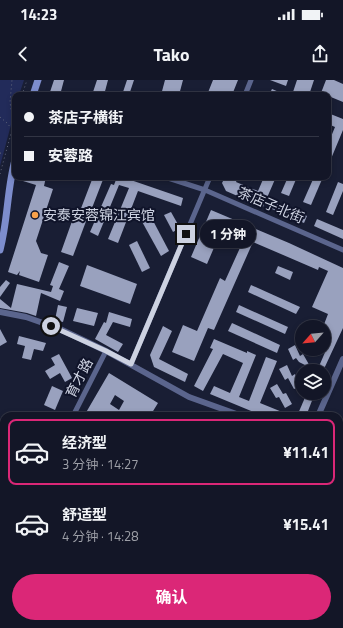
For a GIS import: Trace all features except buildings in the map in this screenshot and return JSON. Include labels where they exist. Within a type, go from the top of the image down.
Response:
[{"type":"main road","points":[[35,92],[38,80]]},
{"type":"main road","points":[[0,250],[6,223],[12,177]]},
{"type":"street","points":[[245,92],[251,80]]},
{"type":"street","name":"茶店子北街","points":[[174,180],[205,190],[343,250]]},
{"type":"street","points":[[131,364],[209,180]]},
{"type":"street","points":[[0,312],[26,317],[60,330],[106,351],[189,397],[231,412]]},
{"type":"street","name":"育才路","points":[[75,412],[106,351]]},
{"type":"street","points":[[320,412],[343,359]]},
{"type":"path","points":[[12,80],[10,102],[12,116]]},
{"type":"path","points":[[23,92],[27,80]]},
{"type":"path","points":[[0,117],[12,129],[0,174]]},
{"type":"path","points":[[0,153],[5,154]]},
{"type":"shaded area","points":[[0,80],[24,80],[20,92],[12,92],[12,121],[0,166]]},
{"type":"place","name":"安泰安蓉锦江宾馆","points":[[35,215]]},
{"type":"route","points":[[51,326],[131,364],[186,234]]}]
